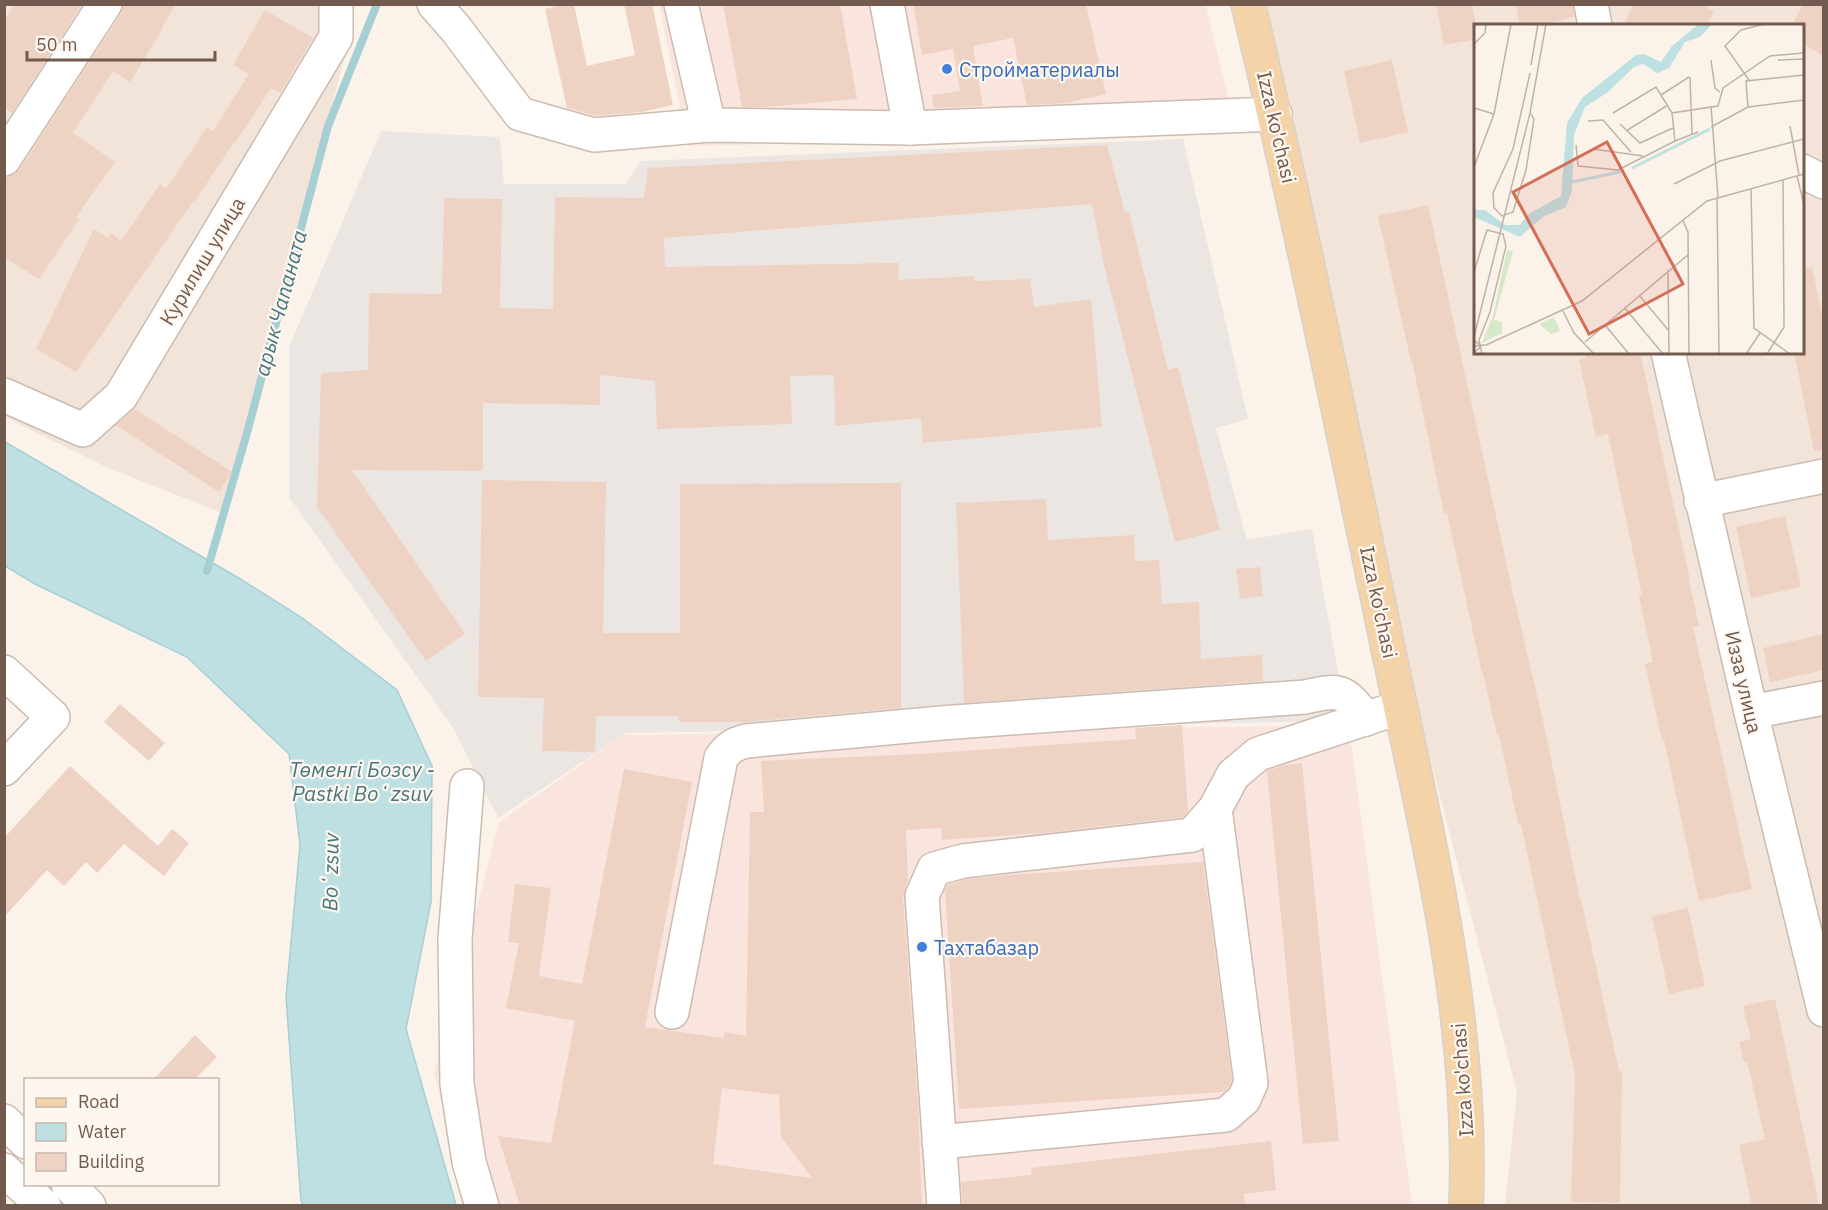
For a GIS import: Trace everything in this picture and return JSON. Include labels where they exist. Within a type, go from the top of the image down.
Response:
[{"type":"main road","name":"Izza ko'chasi","points":[[1248,4],[1275,114],[1327,352],[1452,969],[1466,1104],[1468,1163],[1466,1206]]},
{"type":"street","points":[[4,159],[105,4]]},
{"type":"street","name":"Курилиш улица","points":[[4,395],[83,430],[121,396],[336,37],[336,4]]},
{"type":"street","points":[[434,4],[456,29],[520,114],[594,135],[709,125],[910,128],[1275,114]]},
{"type":"street","points":[[681,4],[709,125]]},
{"type":"street","points":[[887,4],[910,128]]},
{"type":"street","points":[[1591,4],[1595,24]]},
{"type":"street","points":[[1804,172],[1824,182]]},
{"type":"street","name":"Изза улица","points":[[1668,354],[1751,712],[1823,1003]]},
{"type":"street","points":[[1701,501],[1824,476]]},
{"type":"street","points":[[4,672],[53,717],[10,752]]},
{"type":"street","points":[[672,1012],[721,758],[727,749],[735,744],[746,741],[941,723],[1305,697],[1331,692],[1349,697],[1366,719]]},
{"type":"street","points":[[1751,712],[1824,698]]},
{"type":"street","points":[[944,1206],[922,896],[934,869],[963,861],[1192,835],[1215,809],[1233,776],[1258,754],[1400,707]]},
{"type":"street","points":[[467,786],[455,939],[457,1084],[469,1162],[482,1206]]},
{"type":"street","points":[[939,1142],[1226,1115],[1244,1099],[1251,1083],[1215,809]]},
{"type":"street","points":[[4,1121],[24,1140]]},
{"type":"street","points":[[4,1170],[44,1206]]},
{"type":"street","points":[[69,1186],[89,1206]]},
{"type":"shaded area","points":[[4,5],[350,5],[348,45],[234,469],[220,512],[106,467],[5,417]]},
{"type":"shaded area","name":"Стройматериалы","points":[[659,5],[1206,5],[1237,134],[688,146]]},
{"type":"shaded area","points":[[1234,5],[1823,5],[1823,1205],[1505,1205],[1517,1092]]},
{"type":"shaded area","points":[[381,131],[500,137],[504,184],[626,184],[641,161],[1183,139],[1248,419],[1216,428],[1247,540],[1312,529],[1347,721],[626,733],[498,818],[454,729],[289,497],[289,347]]},
{"type":"shaded area","name":"Тахтабазар","points":[[1349,725],[1412,1205],[467,1205],[434,1073],[499,822],[623,735]]},
{"type":"water","name":"Төменгі Бозсу - Pastki Boʻzsuv","points":[[5,442],[237,577],[301,617],[397,690],[432,766],[431,902],[406,1029],[456,1205],[303,1205],[286,997],[300,845],[289,754],[187,657],[35,584],[5,566]]},
{"type":"building","points":[[15,4],[82,4],[12,113],[4,108],[4,21]]},
{"type":"building","points":[[124,4],[176,4],[130,82],[113,71],[73,133],[115,162],[76,217],[79,219],[39,279],[4,257],[4,177],[13,175],[20,169],[121,14]]},
{"type":"building","points":[[574,4],[587,66],[635,55],[624,4],[652,4],[673,105],[642,112],[596,116],[567,108],[545,9]]},
{"type":"building","points":[[723,4],[840,4],[857,99],[742,107]]},
{"type":"building","points":[[913,4],[1086,4],[1106,94],[1066,103],[1027,105],[1013,38],[973,46],[983,106],[934,108],[932,95],[960,91],[953,49],[922,55]]},
{"type":"building","points":[[1436,4],[1472,4],[1476,24],[1474,39],[1444,45]]},
{"type":"building","points":[[1516,4],[1573,4],[1574,17],[1545,24],[1520,24]]},
{"type":"building","points":[[1634,4],[1701,4],[1714,12],[1708,24],[1624,24]]},
{"type":"building","points":[[1803,4],[1824,4],[1824,56],[1804,45],[1804,24],[1793,24]]},
{"type":"building","points":[[265,10],[313,38],[280,93],[271,88],[76,372],[36,349],[94,229],[108,238],[111,233],[121,241],[160,184],[166,189],[207,127],[213,131],[249,74],[233,65]]},
{"type":"building","points":[[1392,60],[1408,132],[1360,143],[1344,71]]},
{"type":"building","points":[[1107,145],[1125,212],[1129,212],[1168,370],[1178,367],[1220,530],[1175,542],[1104,265],[1092,204],[664,238],[665,267],[899,263],[898,280],[974,276],[974,281],[1030,279],[1034,307],[1091,299],[1102,427],[923,443],[921,418],[835,426],[834,375],[790,376],[792,424],[657,429],[655,381],[600,375],[600,405],[483,403],[483,471],[352,470],[465,634],[426,661],[317,507],[321,373],[368,370],[369,293],[442,294],[444,198],[502,199],[500,308],[553,309],[555,197],[644,198],[648,168]]},
{"type":"building","points":[[1428,205],[1544,725],[1580,900],[1619,1071],[1622,1071],[1620,1203],[1571,1202],[1575,1075],[1521,824],[1518,824],[1499,734],[1497,735],[1482,673],[1447,513],[1444,513],[1378,216]]},
{"type":"building","points":[[1812,267],[1824,324],[1824,450],[1814,451],[1794,354],[1804,354],[1804,268]]},
{"type":"building","points":[[1585,354],[1640,354],[1699,626],[1693,627],[1752,889],[1699,901],[1664,739],[1662,740],[1645,664],[1653,662],[1639,596],[1642,595],[1608,434],[1596,437],[1579,360],[1586,358]]},
{"type":"building","points":[[135,409],[232,472],[219,492],[116,425]]},
{"type":"building","points":[[482,480],[606,482],[603,633],[680,633],[680,484],[901,483],[901,708],[746,722],[679,722],[679,716],[596,716],[595,752],[542,751],[544,698],[478,697]]},
{"type":"building","points":[[1046,499],[1048,540],[1134,535],[1135,561],[1159,560],[1162,604],[1199,602],[1201,659],[1262,655],[1263,681],[964,703],[956,503]]},
{"type":"building","points":[[1785,516],[1801,587],[1751,598],[1736,527]]},
{"type":"building","points":[[1260,567],[1263,596],[1240,599],[1236,569]]},
{"type":"building","points":[[1824,634],[1824,670],[1770,682],[1763,648]]},
{"type":"building","points":[[120,704],[165,743],[149,761],[104,722]]},
{"type":"building","points":[[1182,725],[1188,811],[1183,817],[1043,833],[942,840],[941,828],[906,830],[908,880],[903,897],[918,1105],[922,1206],[520,1206],[498,1136],[551,1143],[575,1021],[506,1008],[519,943],[508,942],[515,884],[551,888],[539,976],[582,984],[624,769],[692,782],[645,1027],[723,1038],[725,1032],[746,1036],[750,812],[764,812],[761,761],[919,754],[1136,739],[1135,728]],"holes":[[[722,1088],[779,1095],[781,1137],[812,1178],[713,1164]]]},
{"type":"building","points":[[1302,763],[1339,1141],[1303,1144],[1267,771],[1285,765]]},
{"type":"building","points":[[70,766],[158,846],[172,829],[189,843],[164,876],[124,844],[97,873],[86,862],[64,886],[47,870],[4,917],[4,838]]},
{"type":"building","points":[[1203,862],[1232,1080],[1228,1088],[1224,1092],[959,1109],[945,890],[948,885],[967,879],[1009,875]]},
{"type":"building","points":[[1688,908],[1705,986],[1669,994],[1652,916]]},
{"type":"building","points":[[1775,999],[1818,1206],[1752,1206],[1739,1145],[1765,1139],[1747,1061],[1744,1062],[1739,1042],[1751,1039],[1743,1006]]},
{"type":"building","points":[[195,1035],[217,1057],[196,1078],[155,1078]]},
{"type":"building","points":[[1271,1141],[1276,1190],[1244,1194],[1245,1206],[963,1206],[961,1182],[1032,1175],[1031,1168]]},
{"type":"waterway","name":"арык Чапаната","points":[[207,571],[247,433],[328,126],[377,4]]},
{"type":"place","name":"Стройматериалы","points":[[947,69]]},
{"type":"place","name":"Тахтабазар","points":[[922,947]]},
{"type":"water label","name":"Boʻzsuv","points":[[330,872]]}]
